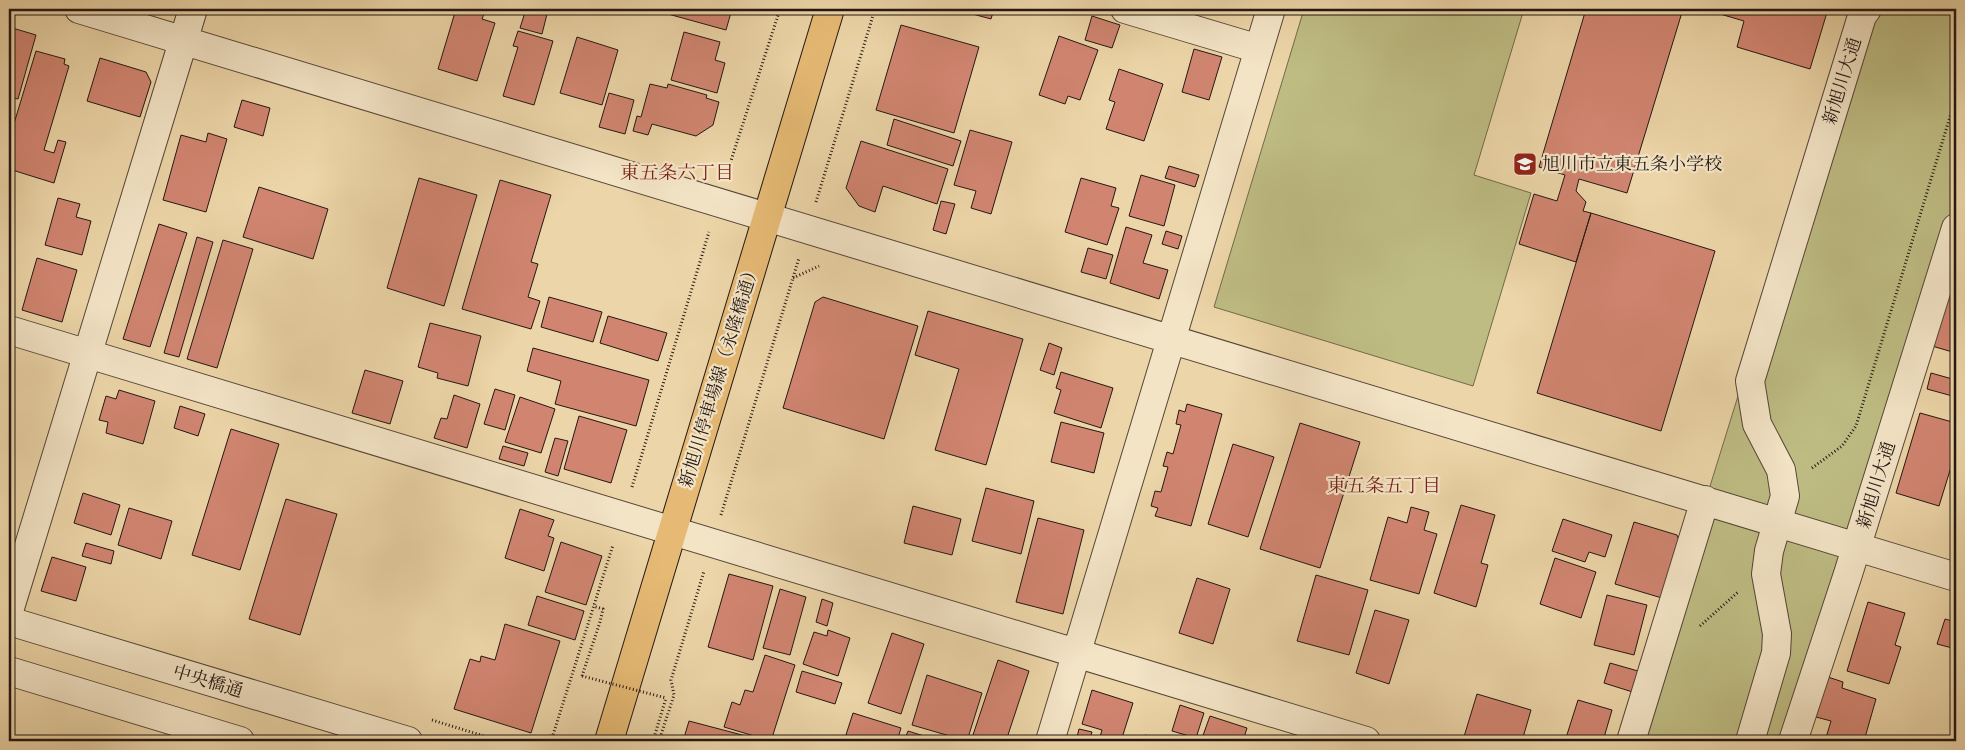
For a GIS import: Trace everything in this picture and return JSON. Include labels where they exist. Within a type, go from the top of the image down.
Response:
[{"type":"main road","name":"新旭川停車場線（永隆橋通）","points":[[609,741],[830,9]]},
{"type":"street","points":[[79,9],[1956,577]]},
{"type":"street","points":[[9,611],[193,9]]},
{"type":"street","points":[[1125,9],[1259,49]]},
{"type":"street","points":[[1050,741],[1271,9]]},
{"type":"street","name":"新旭川大通","points":[[1750,741],[1776,653],[1777,634],[1766,574],[1769,550],[1785,496],[1781,470],[1757,424],[1750,381],[1862,16],[1867,9]]},
{"type":"street","name":"新旭川大通","points":[[1793,741],[1952,255],[1956,228]]},
{"type":"street","points":[[9,330],[1366,741]]},
{"type":"street","points":[[1631,741],[1705,500]]},
{"type":"street","name":"中央橋通","points":[[9,620],[408,741]]},
{"type":"street","points":[[9,671],[240,741]]},
{"type":"path","points":[[537,741],[553,735],[780,9]]},
{"type":"path","points":[[659,741],[674,695],[671,680],[875,9]]},
{"type":"path","name":"新旭川大通","points":[[1785,496],[1801,476],[1842,446],[1856,426],[1956,97]]},
{"type":"path","points":[[793,278],[820,265]]},
{"type":"path","points":[[1696,630],[1744,587],[1758,570],[1769,550]]},
{"type":"path","points":[[593,606],[603,609],[582,676],[666,698],[653,741]]},
{"type":"shaded area","points":[[1304,9],[1524,9],[1474,175],[1531,193],[1473,386],[1214,307]]},
{"type":"shaded area","points":[[1858,9],[1956,9],[1956,228],[1796,741],[1631,741]]},
{"type":"building","points":[[456,9],[467,9],[484,14],[482,19],[495,23],[477,81],[438,69]]},
{"type":"building","points":[[526,9],[547,14],[542,34],[520,28]]},
{"type":"building","points":[[670,9],[732,9],[726,30],[668,14]]},
{"type":"building","points":[[970,9],[994,9],[991,19],[969,13]]},
{"type":"building","points":[[1586,9],[1683,9],[1627,193],[1579,179],[1576,191],[1586,202],[1583,211],[1591,213],[1576,262],[1519,244],[1534,194],[1557,201],[1565,175],[1539,167]]},
{"type":"building","points":[[1703,9],[1828,9],[1810,69],[1737,47],[1744,21]]},
{"type":"building","points":[[1092,16],[1120,25],[1112,48],[1085,40]]},
{"type":"building","points":[[901,25],[979,47],[954,133],[876,110]]},
{"type":"building","points":[[9,27],[36,35],[18,99],[9,97]]},
{"type":"building","points":[[518,31],[553,41],[534,105],[503,96],[518,47],[513,46]]},
{"type":"building","points":[[684,32],[720,42],[715,60],[725,63],[717,93],[671,80]]},
{"type":"building","points":[[1059,36],[1098,50],[1080,100],[1068,96],[1065,104],[1039,95]]},
{"type":"building","points":[[577,37],[618,50],[602,105],[560,93]]},
{"type":"building","points":[[1194,49],[1222,57],[1209,100],[1182,92]]},
{"type":"building","points":[[36,51],[65,59],[64,64],[69,66],[44,150],[54,153],[58,140],[66,142],[54,183],[9,169],[9,140]]},
{"type":"building","points":[[100,58],[146,72],[151,82],[140,117],[87,101]]},
{"type":"building","points":[[1119,69],[1163,84],[1144,141],[1106,129],[1115,102],[1109,100]]},
{"type":"building","points":[[650,84],[667,88],[668,84],[707,95],[706,98],[719,102],[713,125],[696,136],[652,124],[648,135],[633,131],[637,116],[641,117]]},
{"type":"building","points":[[609,93],[634,100],[625,134],[599,127]]},
{"type":"building","points":[[242,100],[270,108],[263,136],[234,127]]},
{"type":"building","points":[[894,119],[961,141],[953,166],[887,145]]},
{"type":"building","points":[[970,130],[1012,142],[991,214],[971,208],[976,191],[954,185]]},
{"type":"building","points":[[208,133],[227,139],[206,212],[163,200],[181,135],[206,142]]},
{"type":"building","points":[[861,141],[948,169],[937,204],[883,186],[875,212],[859,206],[846,188]]},
{"type":"building","points":[[1169,166],[1199,175],[1195,187],[1165,178]]},
{"type":"building","points":[[1141,175],[1175,185],[1164,226],[1129,216]]},
{"type":"building","points":[[419,178],[477,195],[444,306],[387,288]]},
{"type":"building","points":[[1081,178],[1116,188],[1111,206],[1119,208],[1107,245],[1065,232]]},
{"type":"building","points":[[500,180],[551,195],[531,262],[538,264],[528,297],[540,301],[531,329],[462,309]]},
{"type":"building","points":[[259,187],[328,209],[313,259],[243,237]]},
{"type":"building","points":[[58,198],[80,204],[76,217],[91,221],[82,255],[45,245]]},
{"type":"building","points":[[941,201],[955,204],[946,234],[933,230]]},
{"type":"building","points":[[1591,213],[1715,251],[1661,431],[1537,393]]},
{"type":"building","points":[[159,224],[187,233],[150,347],[123,339]]},
{"type":"building","points":[[1126,227],[1152,235],[1143,263],[1168,270],[1159,299],[1110,283]]},
{"type":"building","points":[[1166,231],[1182,236],[1178,249],[1162,244]]},
{"type":"building","points":[[197,237],[213,242],[179,357],[164,353]]},
{"type":"building","points":[[223,240],[253,249],[217,368],[187,359]]},
{"type":"building","points":[[1088,248],[1113,255],[1106,279],[1081,272]]},
{"type":"building","points":[[37,258],[77,270],[62,322],[22,310]]},
{"type":"building","points":[[1947,294],[1956,296],[1956,353],[1932,346]]},
{"type":"building","points":[[549,297],[602,312],[593,342],[541,327]]},
{"type":"building","points":[[823,297],[918,326],[884,439],[783,408],[815,302]]},
{"type":"building","points":[[928,311],[1023,339],[986,465],[935,450],[959,369],[915,355]]},
{"type":"building","points":[[608,316],[667,333],[658,361],[600,343]]},
{"type":"building","points":[[430,323],[481,336],[468,386],[437,378],[438,373],[418,367]]},
{"type":"building","points":[[1049,343],[1062,348],[1054,375],[1040,370]]},
{"type":"building","points":[[533,348],[649,380],[636,426],[555,404],[561,381],[527,371]]},
{"type":"building","points":[[365,370],[403,381],[390,424],[352,413]]},
{"type":"building","points":[[1061,372],[1113,388],[1101,428],[1054,413],[1061,390],[1056,388]]},
{"type":"building","points":[[1931,373],[1956,380],[1956,397],[1927,389]]},
{"type":"building","points":[[495,389],[515,395],[505,430],[484,424]]},
{"type":"building","points":[[119,390],[155,401],[143,444],[106,433],[108,422],[99,420],[106,396],[116,399]]},
{"type":"building","points":[[454,395],[480,404],[467,448],[434,438],[441,418],[447,419]]},
{"type":"building","points":[[520,397],[555,409],[541,453],[505,442]]},
{"type":"building","points":[[1187,404],[1222,414],[1191,526],[1155,516],[1158,508],[1151,506],[1155,491],[1161,492],[1168,467],[1163,466],[1167,452],[1173,454],[1181,425],[1176,424],[1179,410],[1185,412]]},
{"type":"building","points":[[180,406],[205,414],[198,436],[174,428]]},
{"type":"building","points":[[1920,413],[1956,423],[1956,451],[1939,506],[1896,493]]},
{"type":"building","points":[[579,416],[627,430],[611,483],[564,469]]},
{"type":"building","points":[[1061,422],[1104,433],[1094,473],[1051,462]]},
{"type":"building","points":[[1300,423],[1360,442],[1320,568],[1260,549]]},
{"type":"building","points":[[231,429],[279,444],[240,570],[192,555]]},
{"type":"building","points":[[555,438],[568,441],[558,476],[545,472]]},
{"type":"building","points":[[1233,444],[1274,457],[1248,537],[1208,524]]},
{"type":"building","points":[[503,446],[528,453],[524,466],[499,459]]},
{"type":"building","points":[[986,488],[1034,501],[1021,554],[972,541]]},
{"type":"building","points":[[83,493],[120,505],[111,535],[74,523]]},
{"type":"building","points":[[286,499],[337,514],[300,635],[249,619]]},
{"type":"building","points":[[1461,505],[1495,515],[1481,563],[1488,565],[1476,607],[1434,593]]},
{"type":"building","points":[[913,506],[961,519],[952,555],[904,543]]},
{"type":"building","points":[[1411,507],[1429,512],[1424,530],[1437,534],[1419,594],[1370,580],[1388,517],[1407,523]]},
{"type":"building","points":[[129,508],[172,521],[161,559],[118,545]]},
{"type":"building","points":[[520,509],[554,520],[548,536],[554,538],[544,571],[505,558]]},
{"type":"building","points":[[1038,518],[1084,530],[1063,614],[1016,602]]},
{"type":"building","points":[[1563,519],[1612,535],[1605,557],[1589,552],[1585,562],[1552,551]]},
{"type":"building","points":[[1634,522],[1677,535],[1685,557],[1672,601],[1615,584]]},
{"type":"building","points":[[561,542],[602,556],[586,605],[545,592]]},
{"type":"building","points":[[86,543],[114,551],[111,564],[82,556]]},
{"type":"building","points":[[52,557],[86,567],[76,601],[41,591]]},
{"type":"building","points":[[1555,558],[1596,572],[1581,618],[1540,604]]},
{"type":"building","points":[[729,574],[773,586],[753,660],[708,647]]},
{"type":"building","points":[[1316,575],[1368,590],[1349,655],[1297,641]]},
{"type":"building","points":[[1197,578],[1230,589],[1213,644],[1179,633]]},
{"type":"building","points":[[780,589],[806,597],[790,655],[763,648]]},
{"type":"building","points":[[1607,595],[1647,605],[1634,655],[1594,645]]},
{"type":"building","points":[[537,596],[584,611],[575,640],[528,625]]},
{"type":"building","points":[[822,599],[833,603],[827,626],[816,622]]},
{"type":"building","points":[[1868,602],[1905,613],[1895,645],[1901,647],[1889,684],[1847,671]]},
{"type":"building","points":[[1375,610],[1409,620],[1389,684],[1356,673]]},
{"type":"building","points":[[1945,619],[1956,622],[1956,649],[1937,644]]},
{"type":"building","points":[[505,624],[560,641],[531,733],[454,709],[470,659],[480,662],[481,656],[495,660]]},
{"type":"building","points":[[828,630],[850,638],[838,676],[803,664],[814,632],[827,636]]},
{"type":"building","points":[[892,633],[924,644],[901,714],[868,703]]},
{"type":"building","points":[[765,655],[795,665],[771,741],[724,727],[732,702],[740,705],[745,690],[753,692]]},
{"type":"building","points":[[998,660],[1029,671],[1006,741],[971,741]]},
{"type":"building","points":[[1610,663],[1645,673],[1639,694],[1604,683]]},
{"type":"building","points":[[802,671],[842,683],[835,704],[796,692]]},
{"type":"building","points":[[927,675],[982,693],[967,741],[912,725]]},
{"type":"building","points":[[1828,677],[1843,682],[1842,688],[1876,699],[1864,741],[1825,741],[1831,721],[1816,717]]},
{"type":"building","points":[[1092,690],[1133,703],[1121,741],[1099,740],[1102,730],[1082,724]]},
{"type":"building","points":[[1477,694],[1531,710],[1522,741],[1463,740]]},
{"type":"building","points":[[1578,700],[1612,710],[1603,741],[1565,741]]},
{"type":"building","points":[[1180,705],[1204,713],[1196,738],[1172,731]]},
{"type":"building","points":[[853,713],[901,728],[897,741],[844,741]]},
{"type":"building","points":[[1210,716],[1247,728],[1243,741],[1201,741]]},
{"type":"building","points":[[689,721],[746,736],[744,741],[683,741]]},
{"type":"building","points":[[1079,729],[1092,732],[1089,741],[1076,741]]},
{"type":"building","points":[[908,731],[940,741],[904,741]]},
{"type":"building","points":[[1145,735],[1166,741],[1143,741]]},
{"type":"place","name":"旭川市立東五条小学校","points":[[1525,164]]},
{"type":"district","name":"東五条六丁目","points":[[677,172]]},
{"type":"district","name":"東五条五丁目","points":[[1384,485]]}]
